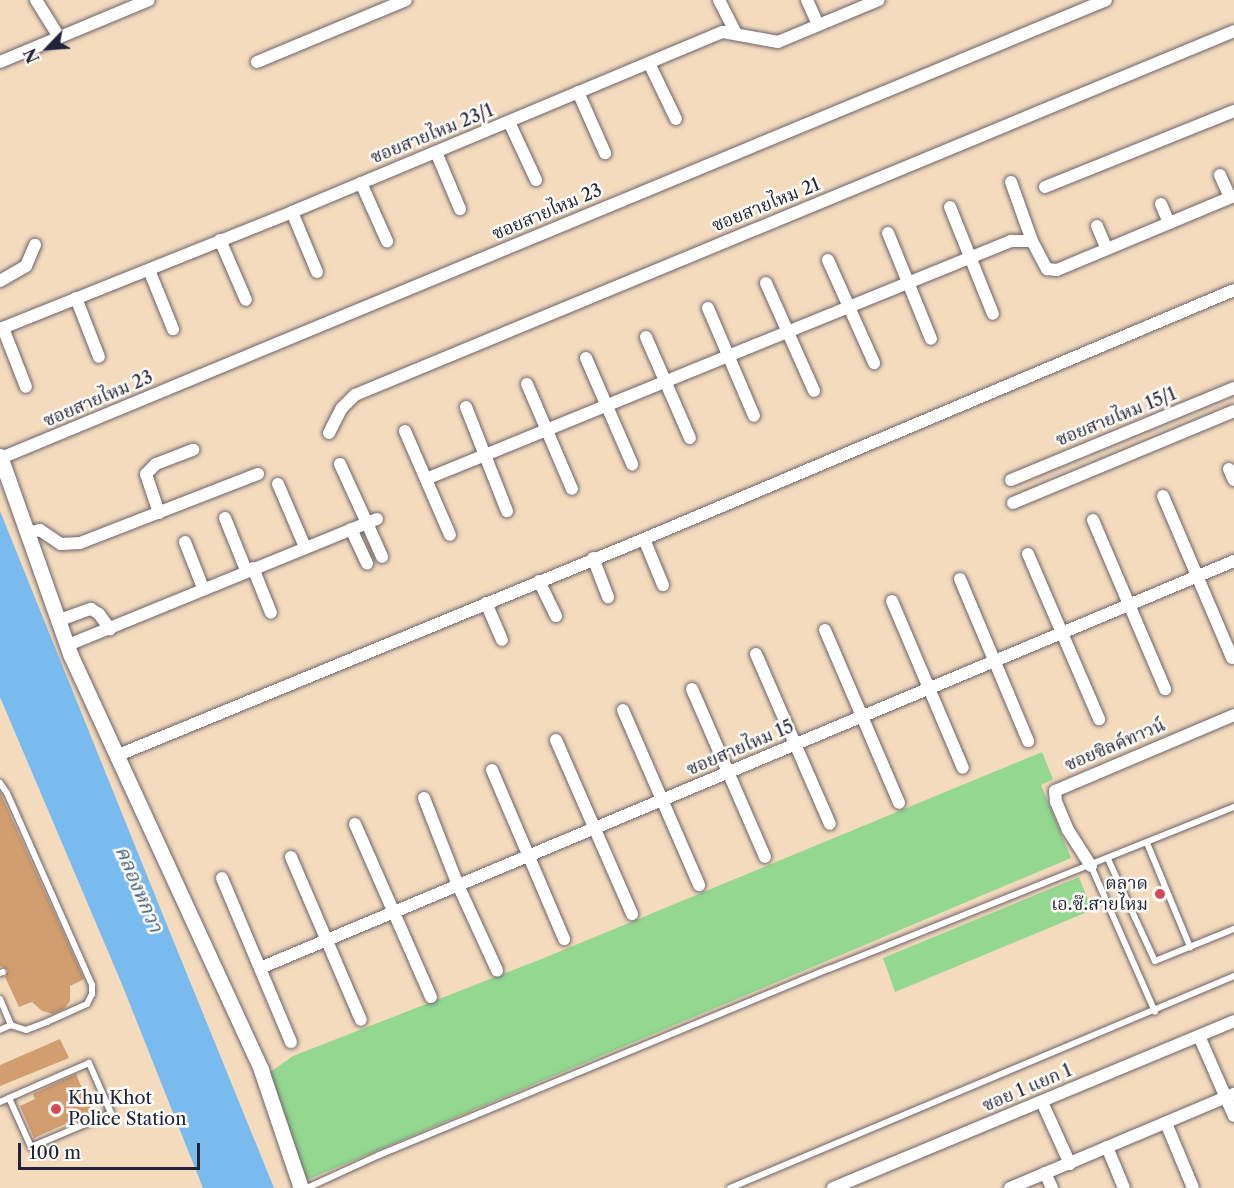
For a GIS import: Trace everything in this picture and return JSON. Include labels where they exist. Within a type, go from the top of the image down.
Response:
[{"type":"street","points":[[36,0],[59,37]]},
{"type":"street","points":[[0,62],[149,0]]},
{"type":"street","points":[[257,62],[406,0]]},
{"type":"street","points":[[720,0],[736,34]]},
{"type":"street","points":[[807,0],[818,25]]},
{"type":"street","name":"ซอยสายไหม 23/1","points":[[2,328],[292,212],[723,32],[778,42],[879,0]]},
{"type":"street","name":"ซอยสายไหม 23","points":[[0,457],[1106,0]]},
{"type":"street","name":"ซอยสายไหม 21","points":[[329,432],[342,408],[355,395],[1234,31]]},
{"type":"street","points":[[649,63],[676,119]]},
{"type":"street","points":[[578,92],[605,153]]},
{"type":"street","points":[[1045,187],[1234,111]]},
{"type":"street","points":[[509,122],[536,180]]},
{"type":"street","points":[[436,152],[460,209]]},
{"type":"street","points":[[1011,182],[1032,241],[1047,269],[1057,270],[1232,196],[1220,175]]},
{"type":"street","points":[[361,183],[387,241]]},
{"type":"street","points":[[1161,204],[1169,223]]},
{"type":"street","points":[[950,207],[993,314]]},
{"type":"street","points":[[292,212],[317,272]]},
{"type":"street","points":[[1097,226],[1107,249]]},
{"type":"street","points":[[888,233],[931,339]]},
{"type":"street","points":[[220,240],[246,300]]},
{"type":"street","points":[[426,479],[1011,241],[1032,241]]},
{"type":"street","points":[[0,281],[26,266],[35,245]]},
{"type":"street","points":[[828,260],[874,363]]},
{"type":"street","points":[[149,270],[173,329]]},
{"type":"street","points":[[766,283],[814,391]]},
{"type":"street","points":[[116,756],[593,558],[644,539],[1234,290]]},
{"type":"street","points":[[76,298],[99,357]]},
{"type":"street","points":[[708,308],[754,416]]},
{"type":"street","points":[[2,328],[27,387]]},
{"type":"street","points":[[646,337],[667,380],[690,438]]},
{"type":"street","points":[[586,358],[632,464]]},
{"type":"street","points":[[526,384],[572,489]]},
{"type":"street","name":"ซอยสายไหม 15/1","points":[[1011,480],[1234,388]]},
{"type":"street","points":[[1013,503],[1228,413],[1213,396]]},
{"type":"street","points":[[466,407],[507,511]]},
{"type":"street","points":[[405,431],[450,535]]},
{"type":"street","points":[[159,513],[146,474],[156,464],[193,450]]},
{"type":"street","points":[[0,457],[68,645],[116,756],[216,967],[261,1070],[301,1188]]},
{"type":"street","points":[[340,464],[372,521],[382,557]]},
{"type":"street","points":[[28,533],[40,530],[69,546],[258,474]]},
{"type":"street","points":[[278,484],[305,547]]},
{"type":"street","points":[[1163,496],[1232,658]]},
{"type":"street","points":[[225,518],[271,613]]},
{"type":"street","points":[[1093,520],[1165,689]]},
{"type":"street","points":[[68,645],[249,569],[372,521]]},
{"type":"street","points":[[351,529],[367,564]]},
{"type":"street","points":[[644,539],[663,585]]},
{"type":"street","points":[[185,542],[203,588]]},
{"type":"street","points":[[1028,554],[1099,718]]},
{"type":"street","points":[[593,558],[608,597]]},
{"type":"street","name":"ซอยสายไหม 15","points":[[260,968],[1234,561]]},
{"type":"street","points":[[960,579],[1028,741]]},
{"type":"street","points":[[539,581],[556,616]]},
{"type":"street","points":[[892,601],[927,689],[963,768]]},
{"type":"street","points":[[486,603],[502,640]]},
{"type":"street","points":[[60,620],[91,609],[110,628]]},
{"type":"street","points":[[825,630],[899,803]]},
{"type":"street","points":[[756,654],[830,824]]},
{"type":"street","points":[[692,689],[765,857]]},
{"type":"street","points":[[623,710],[699,885]]},
{"type":"street","name":"ซอยซิลค์ทาวน์","points":[[1091,866],[1068,830],[1056,802],[1055,791],[1234,715]]},
{"type":"street","points":[[556,740],[632,914]]},
{"type":"street","points":[[492,770],[564,939]]},
{"type":"street","points":[[424,798],[458,885],[497,970]]},
{"type":"street","points":[[355,825],[431,997]]},
{"type":"street","points":[[291,857],[361,1020]]},
{"type":"street","points":[[222,878],[291,1042]]},
{"type":"street","name":"ซอย 1 แยก 1","points":[[833,1188],[1234,1021]]},
{"type":"street","points":[[1199,1036],[1230,1096],[1234,1116]]},
{"type":"street","points":[[1010,1188],[1230,1096]]},
{"type":"street","points":[[1042,1102],[1070,1164]]},
{"type":"street","points":[[1166,1123],[1193,1188]]},
{"type":"street","points":[[1107,1147],[1124,1188]]},
{"type":"street","points":[[1045,1173],[1052,1188]]},
{"type":"lane","points":[[0,783],[7,793],[92,985],[92,994],[87,1004],[26,1030],[11,1025],[0,1030]]},
{"type":"lane","points":[[307,1188],[379,1155],[830,969],[1234,807]]},
{"type":"lane","points":[[1147,843],[1190,947]]},
{"type":"lane","points":[[1108,859],[1155,961],[1234,929]]},
{"type":"lane","points":[[1091,866],[1155,1012]]},
{"type":"lane","points":[[730,1188],[1155,1012],[1234,976]]},
{"type":"lane","points":[[0,999],[11,1025]]},
{"type":"lane","points":[[0,1008],[6,1022],[0,1025]]},
{"type":"lane","points":[[0,1102],[9,1098],[89,1063],[111,1113],[31,1147],[9,1098]]},
{"type":"green space","points":[[1042,752],[1053,779],[1041,785],[1071,858],[307,1180],[269,1073],[293,1056],[544,958]]},
{"type":"green space","points":[[1079,877],[1092,910],[895,992],[883,958]]},
{"type":"water","name":"คลองหกวา","points":[[0,511],[274,1188],[203,1188],[121,982],[0,697]]},
{"type":"building","points":[[0,792],[84,979],[70,986],[70,1001],[64,1009],[53,1014],[42,1011],[32,1002],[19,1007],[5,977],[8,970],[0,966]]},
{"type":"building","points":[[60,1039],[69,1058],[0,1086],[0,1065]]},
{"type":"building","name":"Khu Khot Police Station","points":[[76,1074],[92,1112],[34,1138],[20,1106],[35,1099],[33,1094]]},
{"type":"place","name":"ตลาด เอ.ซ๊.สายไหม","points":[[1160,894]]},
{"type":"place","name":"Khu Khot Police Station","points":[[56,1109]]}]
